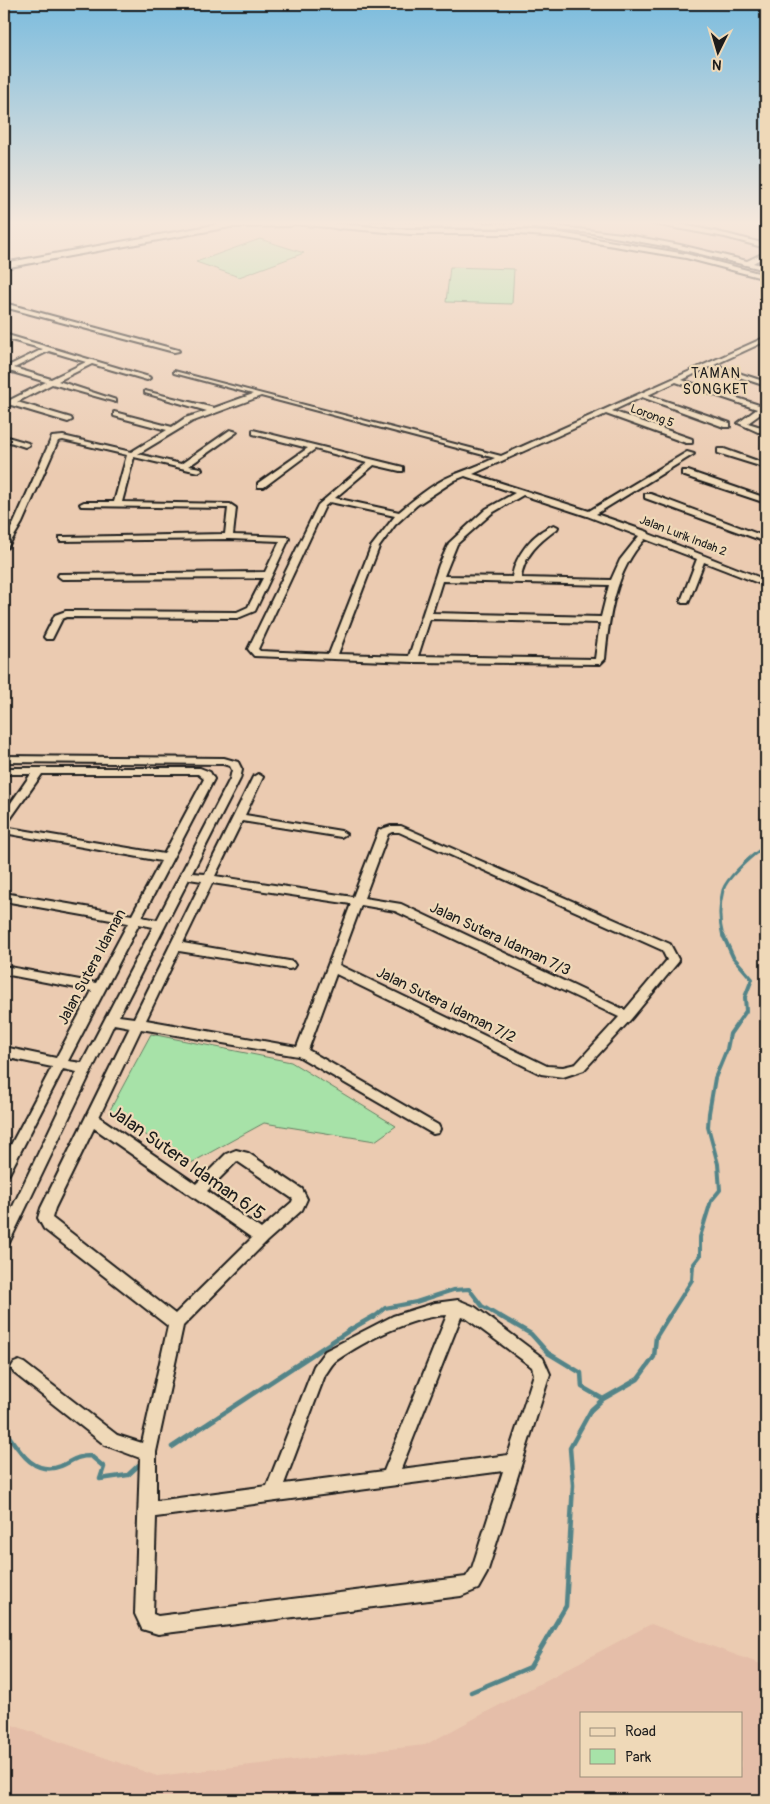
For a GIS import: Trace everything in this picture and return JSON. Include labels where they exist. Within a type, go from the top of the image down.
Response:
[{"type":"street","points":[[8,306],[176,351]]},
{"type":"street","points":[[4,336],[148,378]]},
{"type":"street","points":[[333,656],[375,547],[400,515],[425,496],[452,478],[502,458],[766,339]]},
{"type":"street","points":[[758,343],[766,346]]},
{"type":"street","points":[[718,368],[766,346]]},
{"type":"street","points":[[5,369],[49,350]]},
{"type":"street","points":[[7,405],[91,362]]},
{"type":"street","points":[[708,365],[766,384]]},
{"type":"street","points":[[5,369],[114,401]]},
{"type":"street","points":[[176,372],[502,458]]},
{"type":"street","points":[[676,380],[764,408]]},
{"type":"street","points":[[147,392],[213,410]]},
{"type":"street","points":[[117,504],[131,455],[188,420],[262,394]]},
{"type":"street","points":[[642,395],[727,425]]},
{"type":"street","points":[[7,405],[68,420]]},
{"type":"street","points":[[760,430],[742,423],[764,408]]},
{"type":"street","name":"Lorong 5","points":[[606,411],[689,441]]},
{"type":"street","points":[[117,414],[173,429]]},
{"type":"street","points":[[183,466],[233,432]]},
{"type":"street","points":[[256,432],[400,469]]},
{"type":"street","points":[[4,438],[25,445]]},
{"type":"street","points":[[4,546],[18,523],[55,439],[63,438],[198,470]]},
{"type":"street","points":[[262,485],[314,447]]},
{"type":"street","points":[[721,451],[766,466]]},
{"type":"street","points":[[590,514],[690,454]]},
{"type":"street","points":[[373,462],[322,504],[253,649],[257,654],[596,662],[600,659],[606,620],[615,583],[630,549],[644,534]]},
{"type":"street","points":[[685,473],[766,501]]},
{"type":"street","name":"Jalan Lurik Indah 2","points":[[464,474],[590,514],[766,583]]},
{"type":"street","points":[[413,659],[453,543],[489,511],[522,492]]},
{"type":"street","points":[[648,496],[766,540]]},
{"type":"street","points":[[328,499],[400,515]]},
{"type":"street","points":[[84,504],[230,506],[232,508],[229,534],[222,537]]},
{"type":"street","points":[[516,580],[523,555],[534,542],[554,527]]},
{"type":"street","points":[[48,637],[58,617],[66,614],[246,613],[252,609],[285,539],[222,537],[63,539]]},
{"type":"street","points":[[685,600],[702,557]]},
{"type":"street","points":[[62,576],[268,575]]},
{"type":"street","points":[[440,578],[615,583]]},
{"type":"street","points":[[427,616],[606,620]]},
{"type":"street","points":[[4,759],[224,761],[234,764],[237,770],[235,779],[85,1069],[4,1239]]},
{"type":"street","points":[[4,771],[38,772]]},
{"type":"street","name":"Jalan Sutera Idaman","points":[[4,1170],[209,779],[206,774],[200,771],[38,772]]},
{"type":"street","points":[[4,820],[38,772]]},
{"type":"street","points":[[176,1323],[48,1224],[45,1218],[48,1208],[174,946],[258,777]]},
{"type":"street","points":[[239,817],[340,834]]},
{"type":"street","points":[[300,1052],[334,967],[383,832],[391,828],[401,829],[666,947],[673,961],[627,1016]]},
{"type":"street","points":[[4,830],[167,858]]},
{"type":"street","name":"Jalan Sutera Idaman 7/3","points":[[184,875],[397,907],[627,1016]]},
{"type":"street","points":[[4,896],[159,924]]},
{"type":"street","points":[[174,946],[289,965]]},
{"type":"street","name":"Jalan Sutera Idaman 7/2","points":[[334,967],[545,1071],[564,1072],[580,1067],[627,1016]]},
{"type":"street","points":[[4,970],[99,988]]},
{"type":"street","points":[[111,1019],[300,1052],[433,1129]]},
{"type":"street","points":[[4,1052],[85,1069]]},
{"type":"street","name":"Jalan Sutera Idaman 6/5","points":[[91,1120],[262,1237]]},
{"type":"street","points":[[197,1192],[236,1155],[243,1157],[297,1193],[300,1199],[297,1206],[262,1237],[176,1323],[148,1452],[144,1614],[148,1623],[158,1625],[461,1587],[472,1583],[478,1574],[514,1462],[542,1374],[541,1368],[538,1363],[470,1312],[458,1307],[445,1307],[394,1321],[330,1356],[319,1371],[272,1494]]},
{"type":"street","points":[[389,1478],[458,1307]]},
{"type":"street","points":[[20,1368],[111,1440],[132,1449],[148,1452]]},
{"type":"street","points":[[148,1510],[514,1462]]},
{"type":"shaded area","points":[[651,1624],[766,1666],[766,1800],[4,1800],[4,1722],[157,1776],[425,1745]]},
{"type":"green space","points":[[151,1034],[291,1062],[396,1126],[375,1141],[264,1123],[191,1163],[109,1112]]},
{"type":"waterway","points":[[723,937],[720,908],[725,885],[756,853],[760,850],[766,852]]},
{"type":"waterway","points":[[668,1318],[692,1280],[693,1265],[700,1256],[700,1237],[711,1201],[720,1190],[718,1164],[708,1127],[709,1113],[715,1078],[727,1049],[730,1034],[746,1011],[745,997],[752,979],[733,957],[723,935]]},
{"type":"waterway","points":[[373,1318],[385,1308],[416,1302],[453,1290],[469,1289],[482,1306],[502,1318]]},
{"type":"waterway","points":[[172,1447],[374,1316]]},
{"type":"waterway","points":[[500,1316],[531,1334],[548,1353],[581,1373],[582,1387],[603,1399]]},
{"type":"waterway","points":[[603,1399],[638,1379],[654,1357],[656,1337],[669,1316]]},
{"type":"waterway","points":[[471,1692],[530,1667],[566,1606],[573,1485],[570,1448],[591,1410],[603,1399]]},
{"type":"waterway","points":[[4,1429],[27,1459],[42,1468],[61,1466],[78,1458],[91,1456],[104,1467],[100,1479],[128,1475],[141,1463]]},
{"type":"district","name":"TAMAN SONGKET","points":[[716,382]]}]
